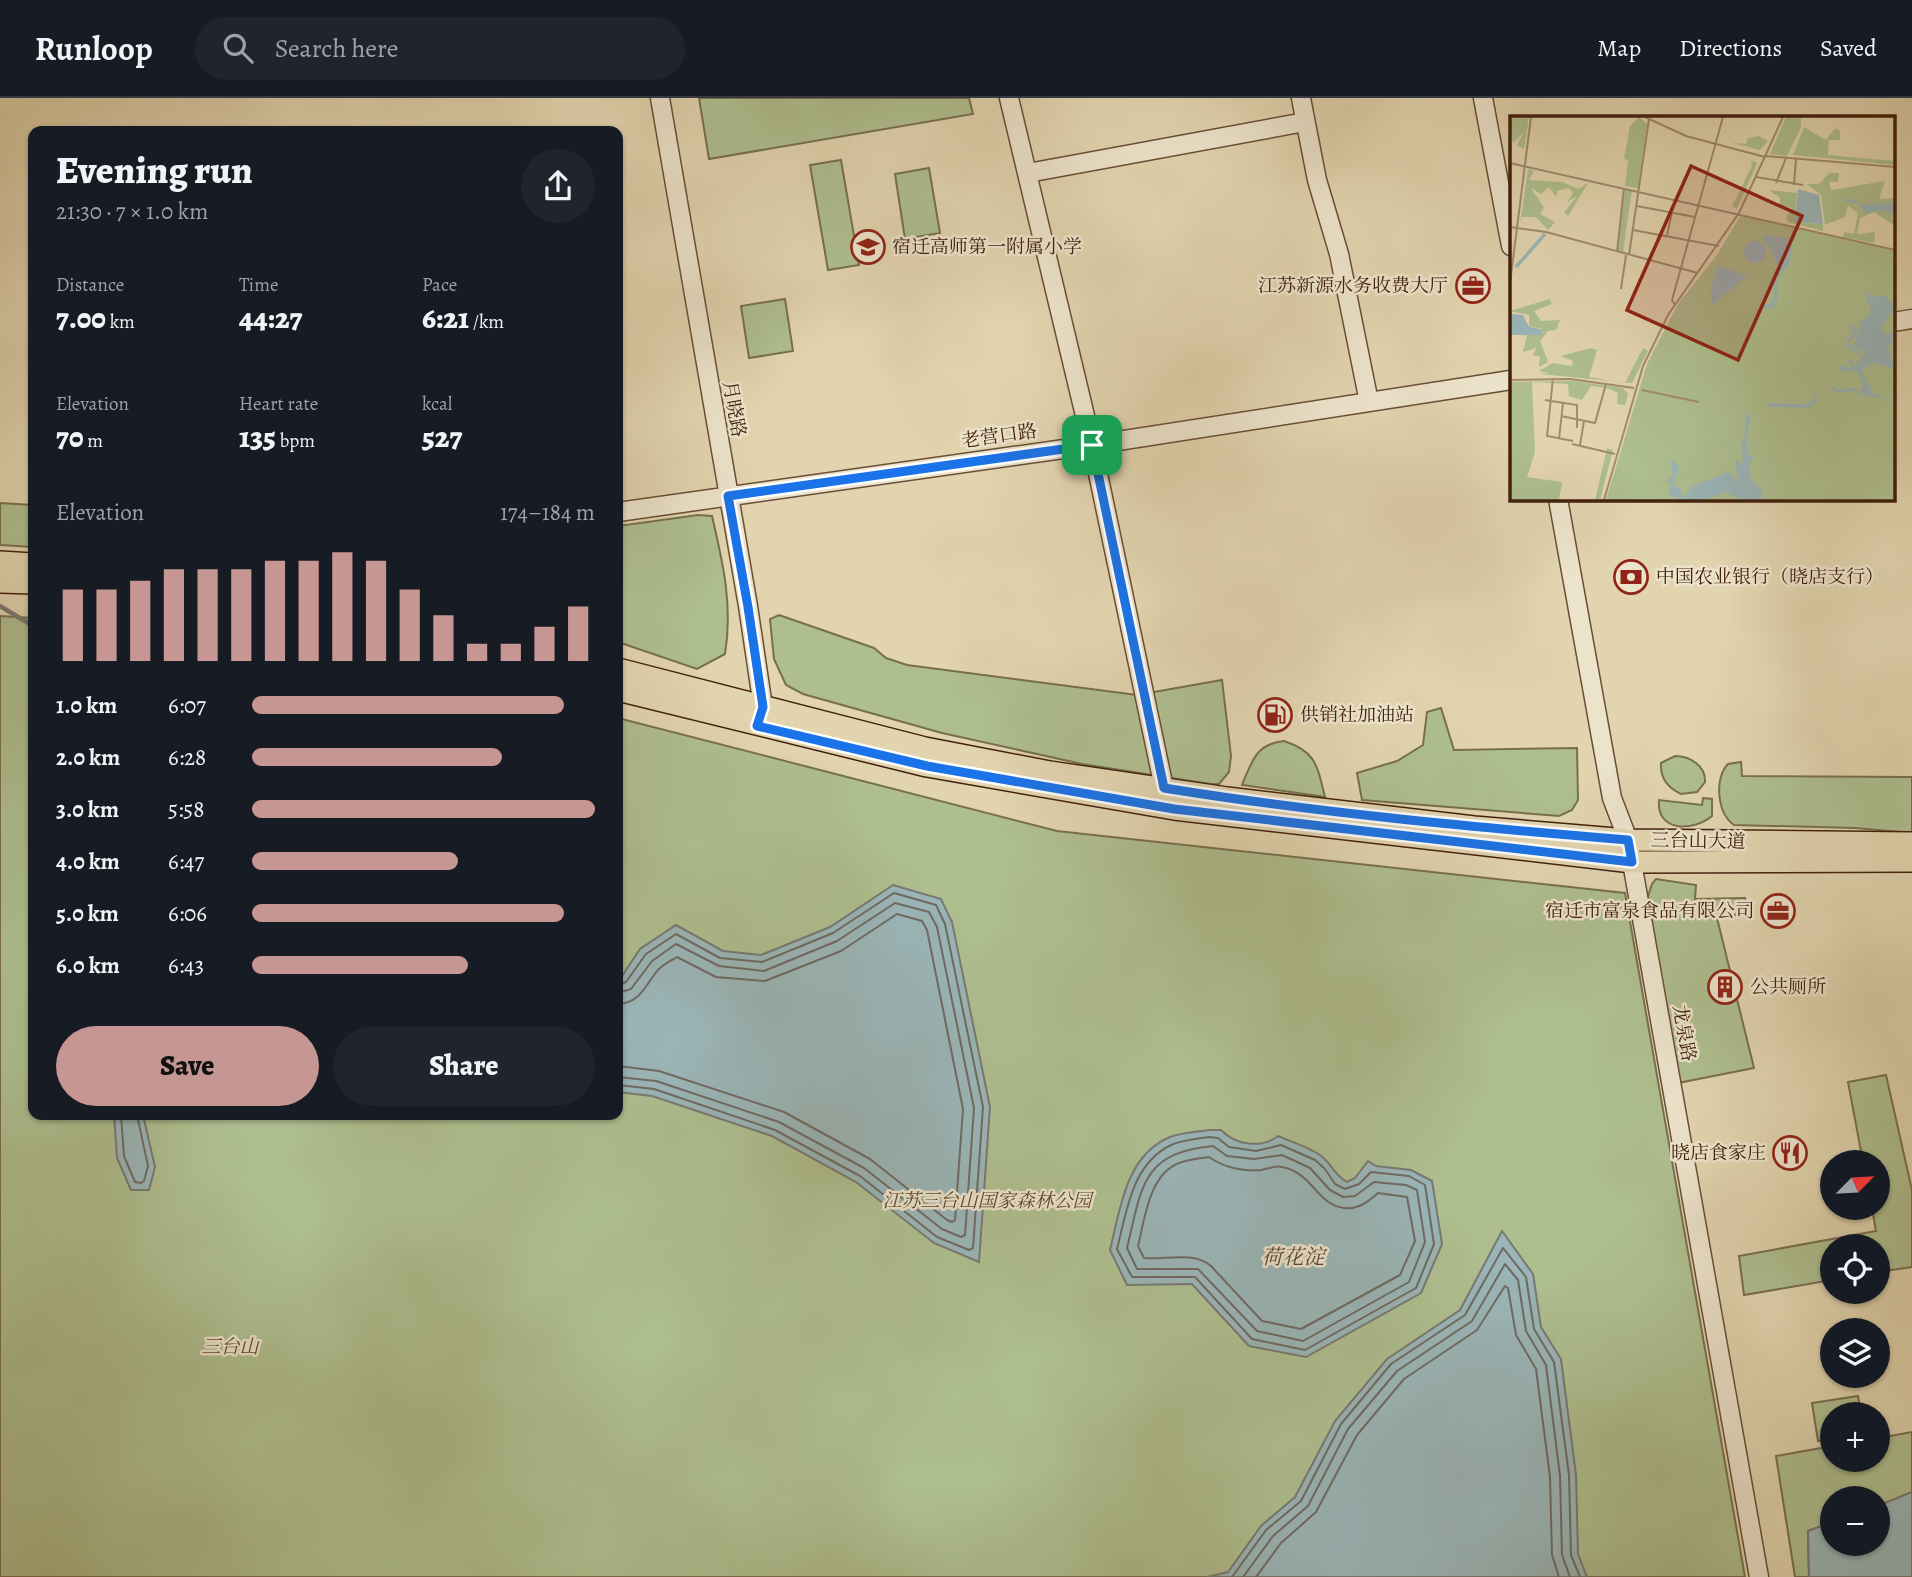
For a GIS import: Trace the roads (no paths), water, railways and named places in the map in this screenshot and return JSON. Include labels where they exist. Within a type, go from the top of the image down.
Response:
[{"type":"main road","points":[[0,562],[28,564]]},
{"type":"main road","points":[[0,582],[28,583]]},
{"type":"main road","name":"三台山大道","points":[[623,671],[760,717],[927,766],[1174,809],[1632,862],[1912,861]]},
{"type":"main road","name":"三台山大道","points":[[623,691],[1050,772],[1227,798],[1474,827],[1628,840],[1912,843]]},
{"type":"street","name":"月晓路","points":[[660,98],[748,607],[760,717]]},
{"type":"street","points":[[1009,98],[1092,445],[1164,788],[1174,809]]},
{"type":"street","points":[[1301,98],[1317,180],[1339,254],[1368,402]]},
{"type":"street","points":[[1483,98],[1510,241]]},
{"type":"street","points":[[1028,173],[1305,122]]},
{"type":"street","name":"老营口路","points":[[623,511],[1092,445],[1510,380]]},
{"type":"street","name":"龙泉路","points":[[1558,500],[1612,799],[1628,840],[1759,1577]]},
{"type":"water","points":[[893,885],[941,899],[952,922],[990,1107],[979,1262],[934,1243],[856,1182],[772,1136],[652,1096],[623,1093],[623,974],[640,949],[676,925],[723,951],[761,955],[830,927]]},
{"type":"water","points":[[114,1120],[144,1120],[155,1167],[149,1190],[131,1190],[117,1158]]},
{"type":"water","name":"荷花淀","points":[[1221,1130],[1233,1139],[1248,1144],[1264,1143],[1278,1136],[1320,1155],[1347,1182],[1355,1178],[1368,1161],[1376,1166],[1411,1170],[1432,1181],[1442,1244],[1421,1293],[1306,1357],[1249,1346],[1192,1284],[1127,1285],[1110,1250],[1122,1201],[1134,1170],[1143,1156],[1155,1145],[1170,1137]]},
{"type":"water","points":[[1502,1231],[1533,1274],[1541,1327],[1561,1359],[1576,1475],[1578,1554],[1587,1577],[1207,1577],[1228,1572],[1261,1526],[1295,1497],[1335,1421],[1387,1359],[1460,1310]]},
{"type":"water","points":[[1912,1492],[1912,1577],[1809,1577],[1808,1531],[1820,1526],[1820,1556],[1890,1556],[1890,1501]]},
{"type":"waterway","points":[[0,606],[28,623]]},
{"type":"place","name":"宿迁高师第一附属小学","points":[[868,247]]},
{"type":"place","name":"江苏新源水务收费大厅","points":[[1473,286]]},
{"type":"place","name":"中国农业银行（晓店支行）","points":[[1631,577]]},
{"type":"place","name":"供销社加油站","points":[[1275,715]]},
{"type":"place","name":"宿迁市富泉食品有限公司","points":[[1778,911]]},
{"type":"place","name":"公共厕所","points":[[1725,987]]},
{"type":"place","name":"晓店食家庄","points":[[1790,1153]]},
{"type":"park label","name":"江苏三台山国家森林公园","points":[[987,1201]]},
{"type":"park label","name":"三台山","points":[[230,1347]]}]
